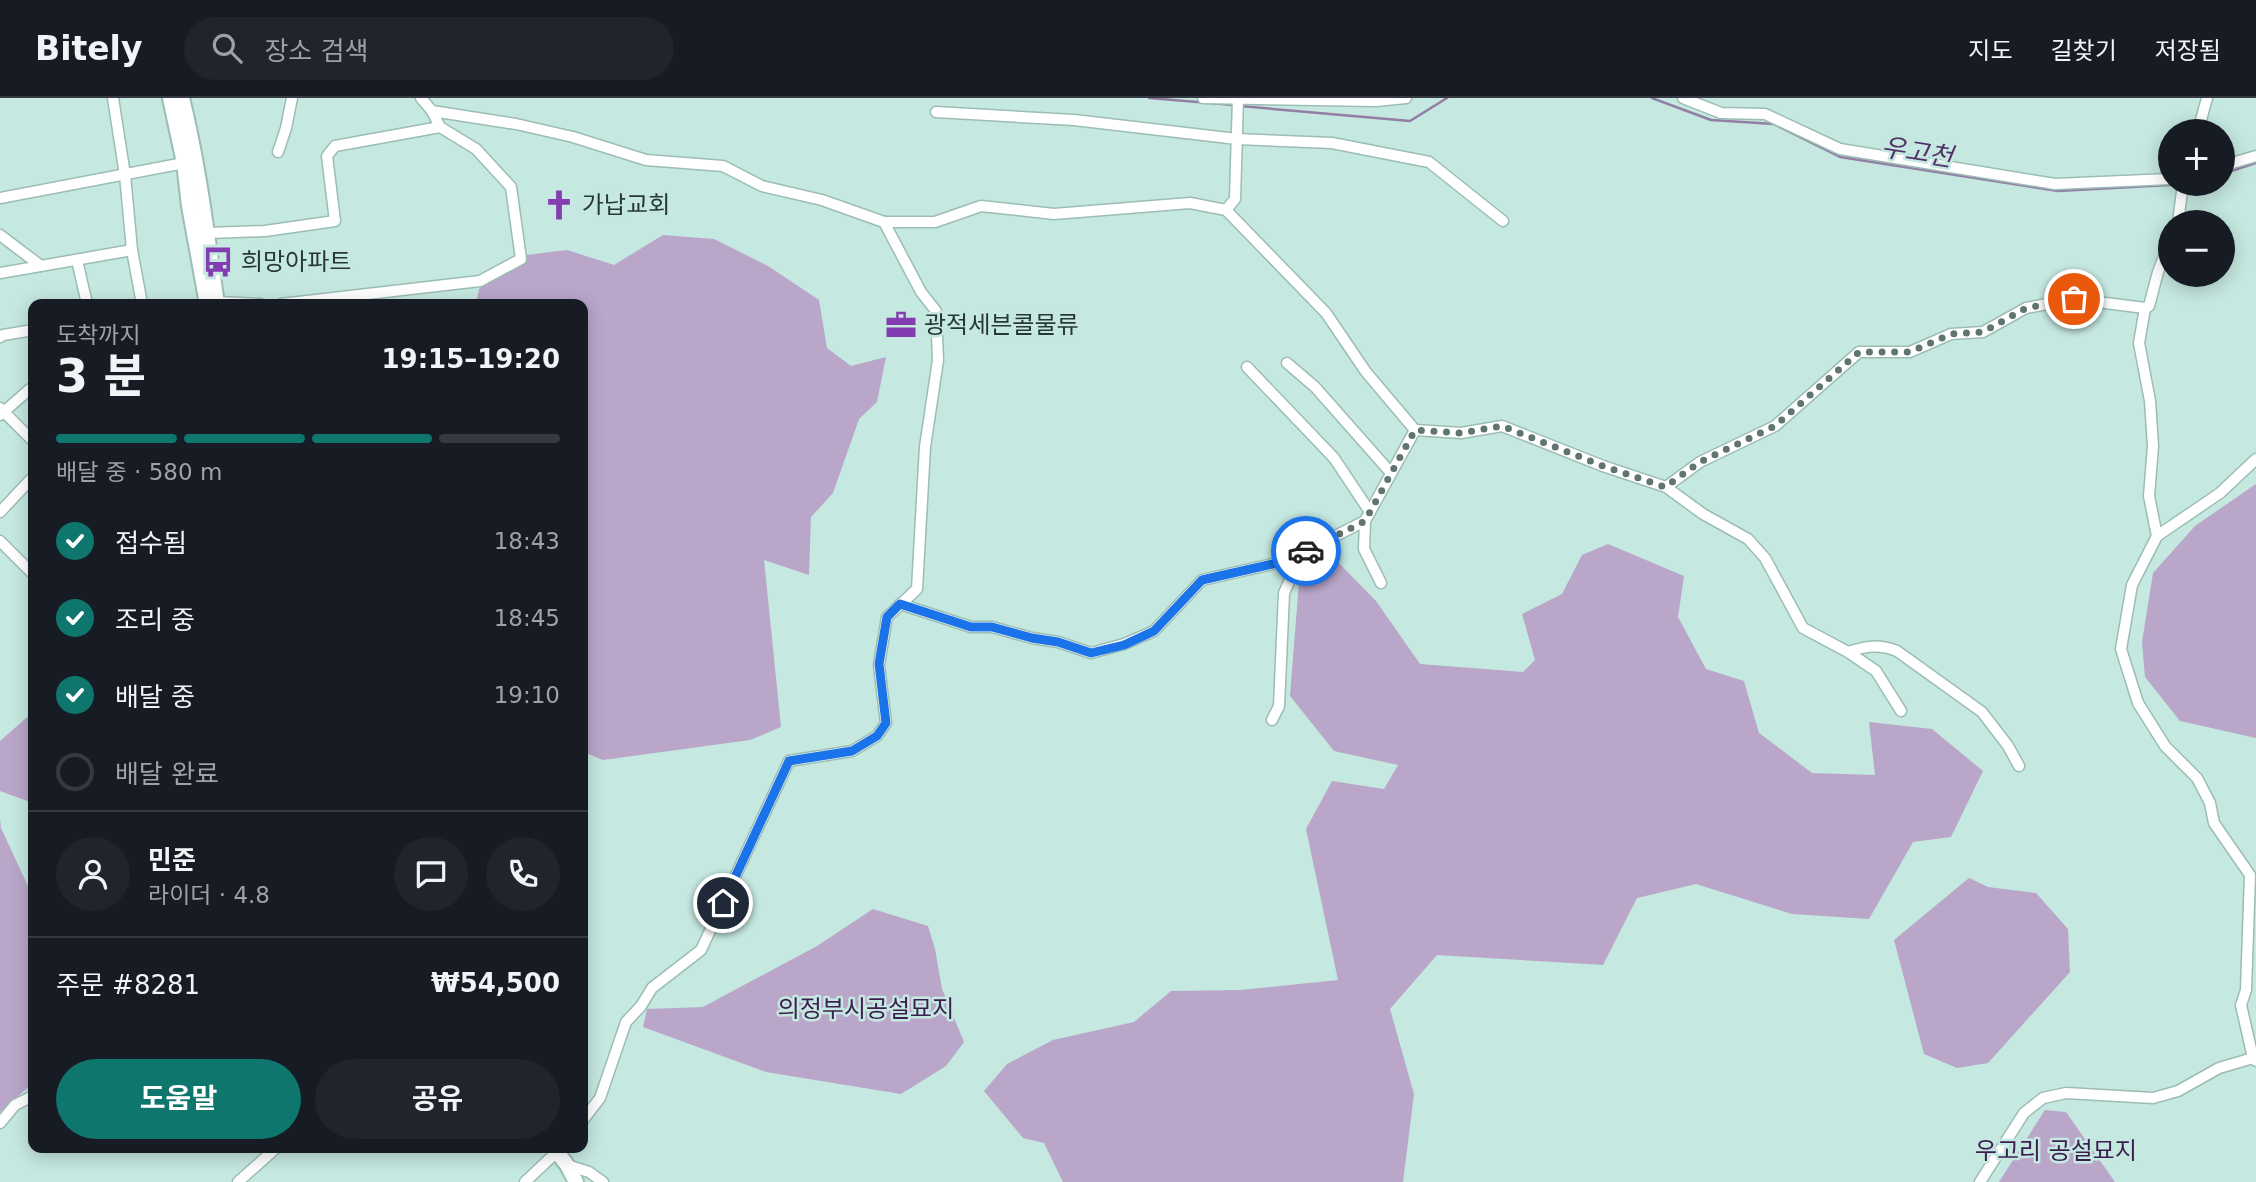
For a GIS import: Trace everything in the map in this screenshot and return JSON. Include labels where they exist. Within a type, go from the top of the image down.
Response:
[{"type":"main road","points":[[170,98],[213,299]]},
{"type":"main road","points":[[182,98],[202,215],[208,233],[214,299]]},
{"type":"main road","points":[[560,1153],[576,1182]]},
{"type":"street","points":[[113,98],[125,175],[132,250],[141,299]]},
{"type":"street","points":[[278,152],[292,98]]},
{"type":"street","points":[[324,299],[480,281],[521,259],[511,187],[476,149],[440,127],[421,98]]},
{"type":"street","points":[[1203,98],[1376,102],[1406,98]]},
{"type":"street","points":[[1683,98],[1721,113],[1765,114],[1840,149],[2055,184],[2158,180]]},
{"type":"street","points":[[2201,119],[2207,98]]},
{"type":"street","points":[[1226,210],[1235,199],[1235,100]]},
{"type":"street","points":[[432,111],[539,129],[646,160],[723,166],[762,186],[822,200],[884,222],[935,222],[981,206],[1054,214],[1190,203],[1226,210],[1326,313],[1366,372],[1415,430],[1461,433],[1502,426],[1665,487],[1703,514],[1748,539],[1765,558],[1803,628],[1848,652],[1876,671],[1901,711]]},
{"type":"street","points":[[936,113],[1074,120],[1237,137],[1332,143],[1429,162],[1503,220]]},
{"type":"street","points":[[208,233],[265,231],[335,222],[327,156],[335,146],[440,127]]},
{"type":"street","points":[[2235,162],[2256,156]]},
{"type":"street","points":[[0,198],[184,163]]},
{"type":"street","points":[[588,1114],[600,1098],[626,1022],[641,1006],[652,988],[701,950],[789,761],[852,751],[877,736],[886,723],[879,664],[887,617],[916,589],[925,447],[938,360],[936,311],[920,292],[884,222]]},
{"type":"street","points":[[0,235],[41,266]]},
{"type":"street","points":[[0,273],[132,250]]},
{"type":"street","points":[[77,260],[86,299]]},
{"type":"street","points":[[2157,536],[2149,496],[2153,446],[2150,401],[2138,343],[2145,308],[2149,306],[2158,272]]},
{"type":"street","points":[[1665,487],[1700,462],[1775,426],[1859,352],[1910,352],[1951,334],[1983,332],[2026,308],[2074,299],[2145,308]]},
{"type":"street","points":[[0,337],[3,334],[28,331]]},
{"type":"street","points":[[1287,363],[1315,387],[1391,473]]},
{"type":"street","points":[[1247,367],[1334,458],[1367,516]]},
{"type":"street","points":[[28,391],[1,412],[28,436]]},
{"type":"street","points":[[1381,583],[1364,548],[1367,516],[1415,430]]},
{"type":"street","points":[[1980,1182],[2024,1113],[2043,1098],[2066,1093],[2153,1098],[2178,1091],[2219,1068],[2254,1059],[2241,1005],[2246,990],[2250,875],[2214,823],[2210,803],[2197,778],[2165,746],[2138,704],[2121,649],[2132,585],[2157,536],[2220,492],[2256,459]]},
{"type":"street","points":[[0,512],[28,482]]},
{"type":"street","points":[[900,604],[971,627],[992,627],[1058,642],[1091,653],[1124,645],[1154,631],[1202,580],[1286,561],[1367,516]]},
{"type":"street","points":[[0,541],[28,569]]},
{"type":"street","points":[[1272,720],[1279,706],[1284,593],[1302,553]]},
{"type":"street","points":[[1848,652],[1866,646],[1882,645],[1917,664],[1982,712],[2008,746],[2019,766]]},
{"type":"street","points":[[0,1123],[15,1105],[28,1098]]},
{"type":"street","points":[[238,1182],[270,1153]]},
{"type":"street","points":[[525,1182],[554,1153]]},
{"type":"street","points":[[567,1164],[589,1172],[603,1182]]},
{"type":"green space","points":[[663,235],[714,239],[768,266],[819,300],[827,348],[851,366],[886,357],[877,402],[859,419],[833,493],[811,517],[809,575],[764,560],[781,727],[750,740],[603,760],[588,754],[588,299],[477,299],[479,289],[526,255],[567,250],[614,265]]},
{"type":"green space","points":[[2256,484],[2256,738],[2180,721],[2145,677],[2142,642],[2153,573],[2195,526]]},
{"type":"green space","points":[[1608,544],[1684,576],[1678,617],[1706,669],[1744,681],[1759,733],[1812,773],[1875,775],[1869,722],[1932,729],[1983,771],[1951,837],[1913,842],[1869,919],[1792,914],[1696,884],[1637,898],[1603,965],[1437,955],[1390,1009],[1414,1094],[1403,1182],[1063,1182],[1044,1143],[1023,1138],[984,1091],[1007,1064],[1053,1040],[1134,1022],[1171,991],[1241,990],[1338,980],[1306,829],[1332,781],[1384,789],[1398,765],[1334,751],[1290,696],[1299,582],[1330,554],[1376,601],[1420,664],[1523,672],[1535,660],[1522,614],[1562,594],[1582,555]]},
{"type":"green space","points":[[28,716],[28,801],[0,791],[0,741]]},
{"type":"green space","points":[[0,818],[1,828],[28,886],[28,1087],[0,1112]]},
{"type":"green space","points":[[1969,878],[1988,887],[2036,893],[2068,929],[2070,972],[1988,1063],[1957,1068],[1924,1054],[1894,940]]},
{"type":"green space","name":"의정부시공설묘지","points":[[873,909],[928,926],[942,989],[964,1042],[946,1066],[901,1094],[766,1072],[643,1027],[647,1009],[703,1007],[817,946]]},
{"type":"green space","name":"우고리 공설묘지","points":[[2045,1110],[2066,1112],[2115,1182],[1999,1182]]},
{"type":"waterway","name":"우고천","points":[[1149,98],[1234,105]]},
{"type":"waterway","name":"우고천","points":[[1240,106],[1410,121],[1447,98]]},
{"type":"waterway","name":"우고천","points":[[1652,98],[1711,120],[1774,124],[1840,157],[2058,191],[2158,186]]},
{"type":"waterway","name":"우고천","points":[[2235,170],[2256,163]]},
{"type":"way so far","points":[[1306,551],[1365,521],[1415,430],[1461,433],[1502,426],[1665,487],[1700,462],[1775,426],[1859,352],[1910,352],[1951,334],[1983,332],[2026,308],[2074,299]]},
{"type":"place","name":"가납교회","points":[[559,205]]},
{"type":"place","name":"희망아파트","points":[[218,262]]},
{"type":"place","name":"광적세븐콜물류","points":[[901,325]]},
{"type":"route","points":[[723,903],[789,761],[852,751],[877,736],[886,723],[879,664],[887,617],[900,604],[971,627],[992,627],[1058,642],[1091,653],[1124,645],[1154,631],[1202,580],[1286,561],[1306,551]]}]
